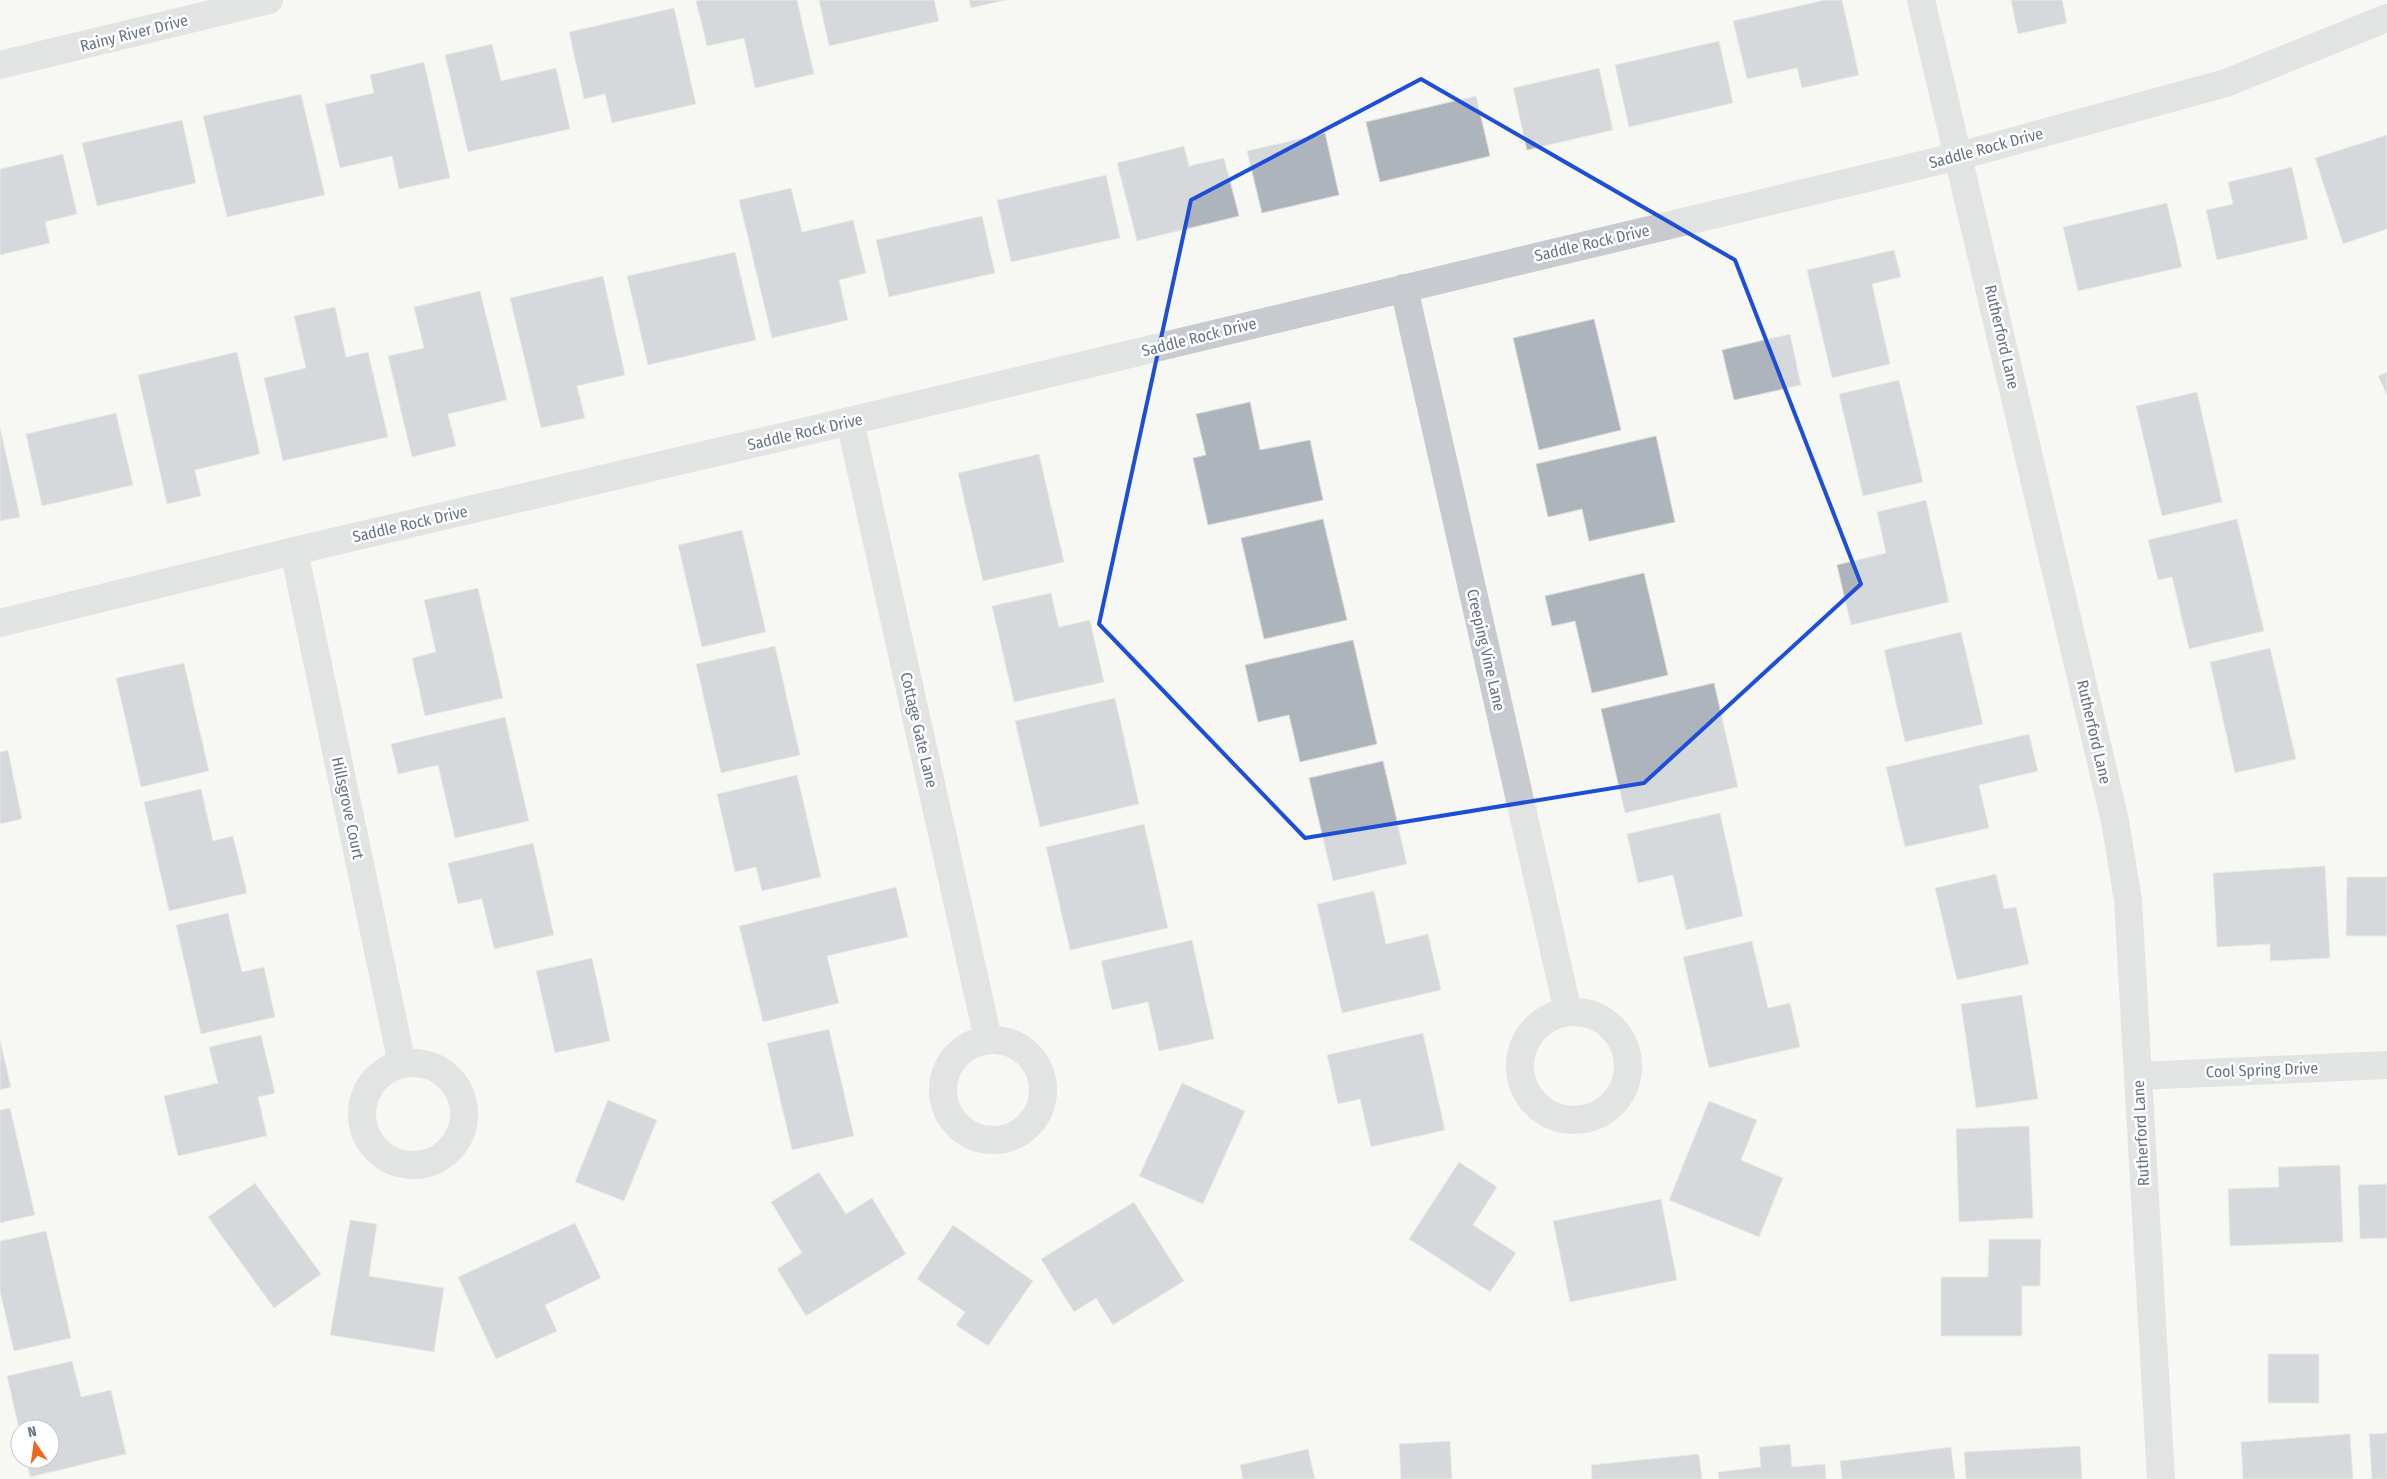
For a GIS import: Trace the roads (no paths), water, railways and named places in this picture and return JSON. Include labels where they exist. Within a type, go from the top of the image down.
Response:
[{"type":"street","name":"Rainy River Drive","points":[[0,65],[269,0]]},
{"type":"street","name":"Rutherford Lane","points":[[1921,0],[2115,822],[2128,900],[2161,1479]]},
{"type":"street","name":"Saddle Rock Drive","points":[[0,623],[294,551],[850,422],[1959,156],[2226,84],[2387,18]]},
{"type":"street","name":"Creeping Vine Lane","points":[[1404,288],[1568,1012]]},
{"type":"street","name":"Cottage Gate Lane","points":[[850,422],[988,1039]]},
{"type":"street","name":"Hillsgrove Court","points":[[294,551],[402,1064]]},
{"type":"street","name":"Cool Spring Drive","points":[[2138,1076],[2387,1065]]}]
